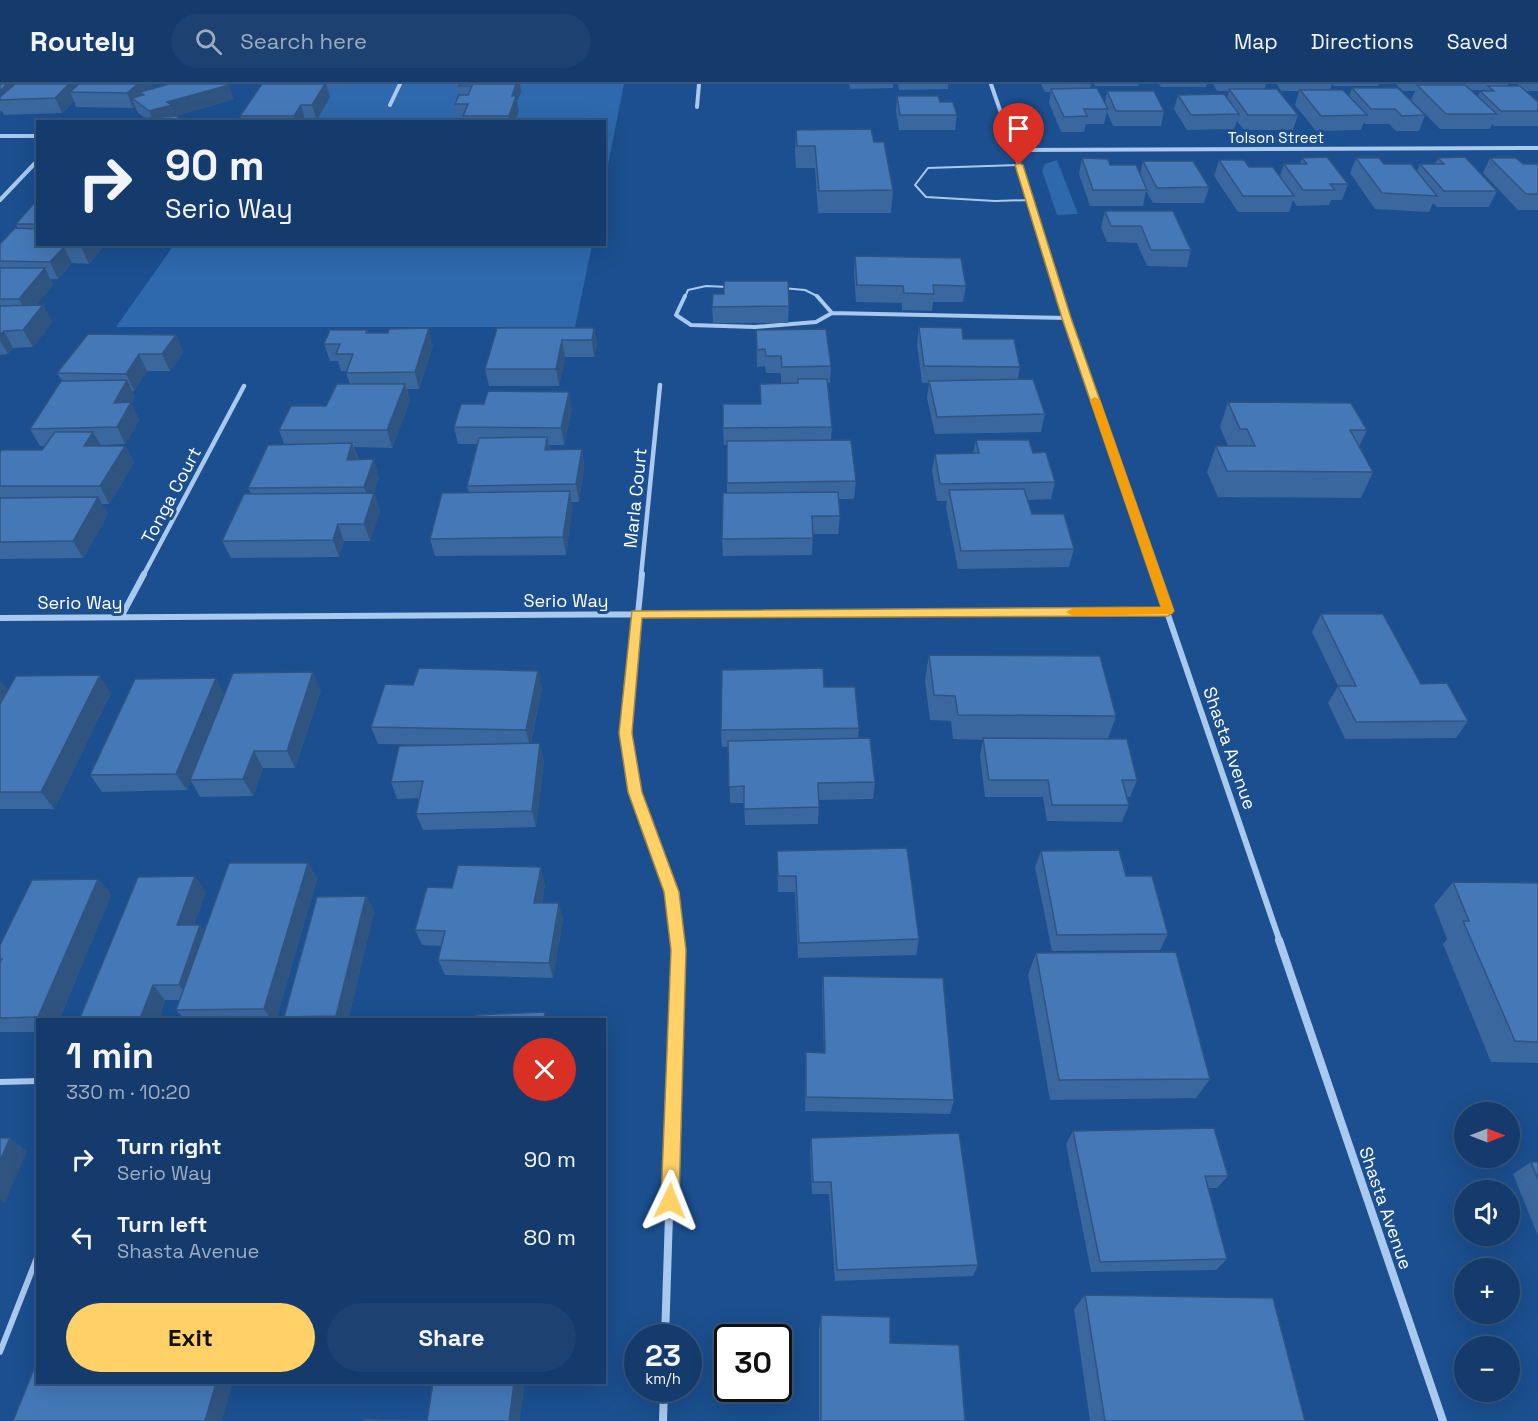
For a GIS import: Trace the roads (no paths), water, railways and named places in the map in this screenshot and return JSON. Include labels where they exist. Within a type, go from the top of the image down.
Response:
[{"type":"street","points":[[390,105],[400,84]]},
{"type":"street","points":[[698,107],[699,84]]},
{"type":"street","name":"Shasta Avenue","points":[[991,84],[1031,200],[1067,318],[1443,1421]]},
{"type":"street","points":[[0,136],[36,136]]},
{"type":"street","name":"Tolson Street","points":[[1013,150],[1538,148]]},
{"type":"street","points":[[0,200],[36,162]]},
{"type":"street","name":"Marla Court","points":[[660,385],[626,733],[635,792],[671,892],[679,950],[666,1324]]},
{"type":"street","name":"Tonga Court","points":[[122,617],[244,386]]},
{"type":"street","name":"Serio Way","points":[[0,618],[1168,611]]},
{"type":"street","points":[[663,1421],[664,1402]]},
{"type":"lane","points":[[1019,165],[928,168],[915,186],[926,197],[995,201],[1031,200]]},
{"type":"lane","points":[[730,287],[706,286],[688,290],[676,315],[691,325],[755,327],[816,322],[832,313],[1067,318]]},
{"type":"lane","points":[[776,288],[809,289],[821,297],[832,313]]},
{"type":"lane","points":[[0,1082],[36,1081]]},
{"type":"lane","points":[[0,1352],[36,1260]]}]
